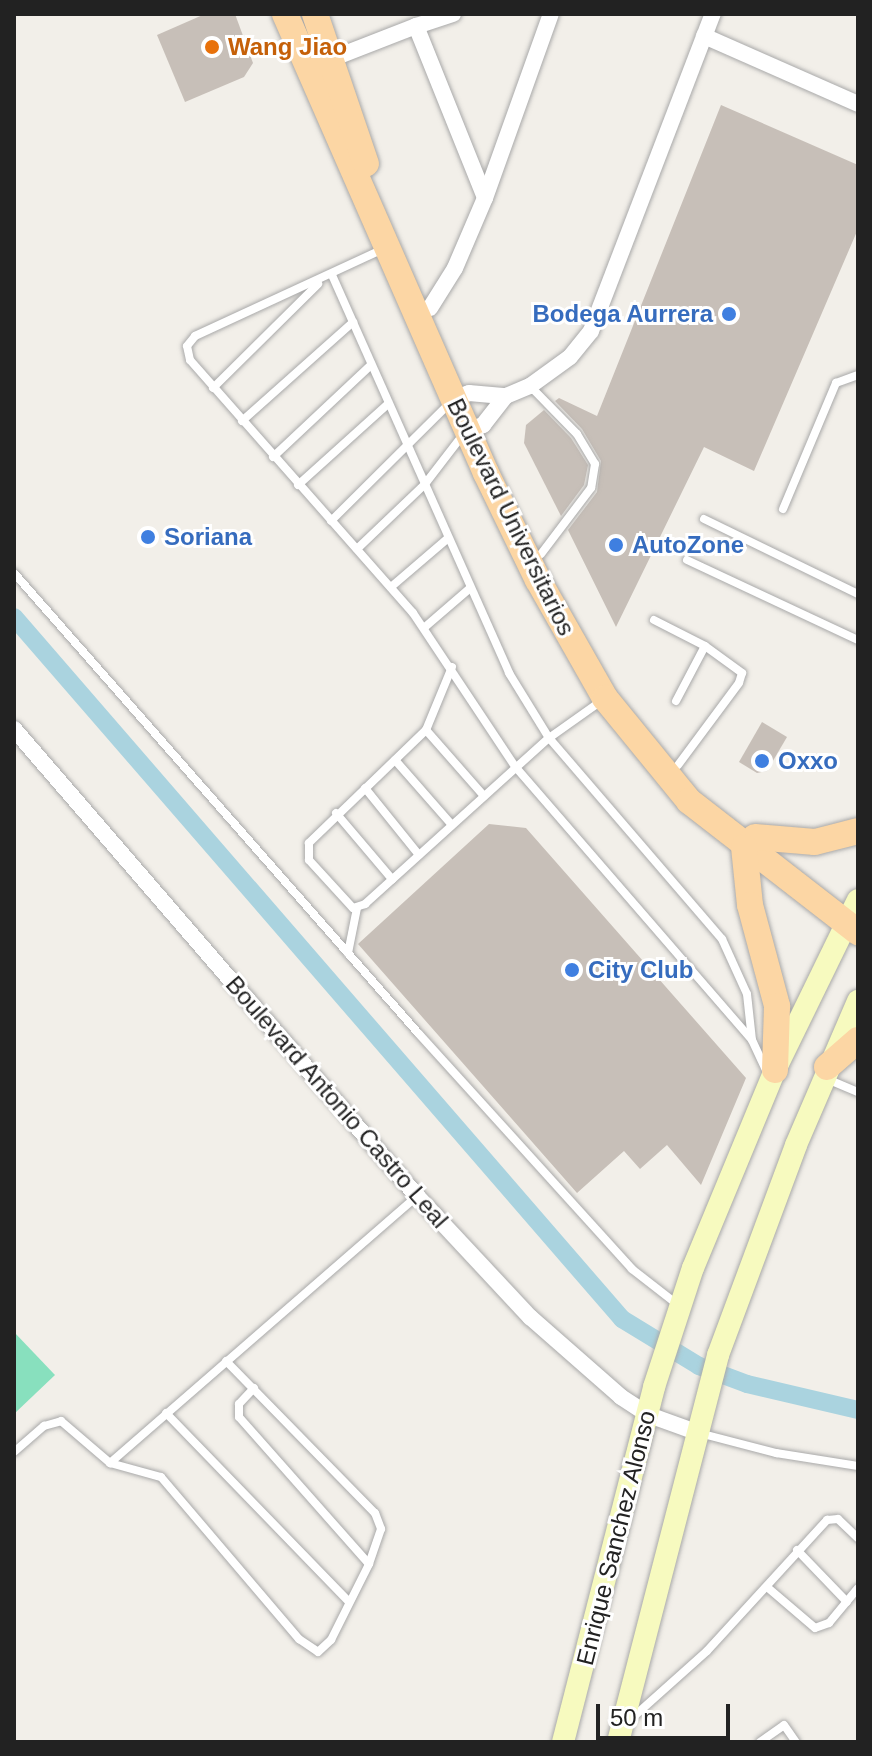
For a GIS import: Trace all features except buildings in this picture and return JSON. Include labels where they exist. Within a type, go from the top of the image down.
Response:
[{"type":"main road","name":"Boulevard Universitarios","points":[[285,14],[430,308],[461,396]]},
{"type":"main road","name":"Boulevard Universitarios","points":[[315,14],[334,58],[357,160],[387,247],[461,396],[538,580],[605,698],[689,801],[856,916]]},
{"type":"main road","name":"Boulevard Universitarios","points":[[475,427],[591,647],[678,765],[749,842]]},
{"type":"main road","points":[[773,1075],[777,1006],[750,905],[749,842],[815,842],[858,831]]},
{"type":"main road","points":[[825,1072],[853,1040]]},
{"type":"street","points":[[334,58],[453,14]]},
{"type":"street","points":[[430,308],[455,268],[485,198],[551,14]]},
{"type":"street","points":[[475,427],[506,396],[530,386],[570,357],[595,324],[713,14]]},
{"type":"street","points":[[416,26],[485,198]]},
{"type":"street","points":[[704,36],[858,104]]},
{"type":"street","points":[[461,396],[506,396]]},
{"type":"street","name":"Boulevard Antonio Castro Leal","points":[[14,729],[417,1196],[559,1346],[649,1415],[696,1432]]},
{"type":"street","name":"Enrique Sanchez Alonso","points":[[563,1742],[654,1387],[717,1205],[806,1000],[856,916]]},
{"type":"street","points":[[853,1040],[858,1001]]},
{"type":"street","points":[[620,1735],[701,1409],[718,1355],[825,1072]]},
{"type":"lane","points":[[387,247],[191,339],[187,346],[190,360],[425,627],[516,768],[752,1040],[773,1075]]},
{"type":"lane","points":[[327,277],[353,322],[469,589],[509,673],[549,738],[722,939],[747,994],[752,1040]]},
{"type":"lane","points":[[213,388],[327,277]]},
{"type":"lane","points":[[242,421],[353,322]]},
{"type":"lane","points":[[273,457],[371,365]]},
{"type":"lane","points":[[783,509],[836,383],[858,375]]},
{"type":"lane","points":[[530,386],[577,434],[595,464],[591,488],[541,554]]},
{"type":"lane","points":[[331,521],[461,396]]},
{"type":"lane","points":[[298,485],[388,404]]},
{"type":"lane","points":[[357,549],[425,484],[475,427]]},
{"type":"lane","points":[[704,519],[858,594]]},
{"type":"lane","points":[[391,587],[447,539]]},
{"type":"lane","points":[[687,560],[858,640]]},
{"type":"lane","points":[[14,573],[348,953],[632,1269],[682,1307]]},
{"type":"lane","points":[[425,627],[469,589]]},
{"type":"lane","points":[[654,620],[737,664],[739,683],[678,765]]},
{"type":"lane","points":[[676,701],[705,646]]},
{"type":"lane","points":[[357,908],[344,901],[308,857],[313,835],[426,730],[452,667]]},
{"type":"lane","points":[[348,953],[357,908],[549,738],[605,698]]},
{"type":"lane","points":[[426,730],[484,796]]},
{"type":"lane","points":[[395,760],[452,825]]},
{"type":"lane","points":[[365,788],[419,855]]},
{"type":"lane","points":[[336,813],[392,879]]},
{"type":"lane","points":[[825,1072],[858,1092]]},
{"type":"lane","points":[[110,1463],[417,1196]]},
{"type":"lane","points":[[14,1452],[44,1426],[61,1421],[110,1463],[161,1477],[308,1648],[318,1652],[326,1648],[369,1564],[381,1529],[375,1513],[226,1361]]},
{"type":"lane","points":[[254,1388],[239,1404],[239,1417],[369,1564]]},
{"type":"lane","points":[[166,1413],[349,1602]]},
{"type":"lane","points":[[696,1432],[776,1453],[858,1466]]},
{"type":"lane","points":[[620,1735],[707,1651],[797,1550],[833,1518],[858,1538]]},
{"type":"lane","points":[[797,1550],[847,1602]]},
{"type":"lane","points":[[767,1587],[815,1628],[829,1623],[858,1588]]},
{"type":"lane","points":[[553,1742],[587,1621],[600,1602]]},
{"type":"lane","points":[[760,1742],[784,1725],[796,1742]]},
{"type":"green space","points":[[14,1332],[55,1375],[14,1414]]},
{"type":"waterway","points":[[14,617],[622,1319],[699,1366],[747,1384],[858,1410]]},
{"type":"place","name":"Wang Jiao","points":[[212,47]]},
{"type":"place","name":"Bodega Aurrera","points":[[729,314]]},
{"type":"place","name":"Soriana","points":[[148,537]]},
{"type":"place","name":"AutoZone","points":[[616,545]]},
{"type":"place","name":"Oxxo","points":[[762,761]]},
{"type":"place","name":"City Club","points":[[572,970]]}]
